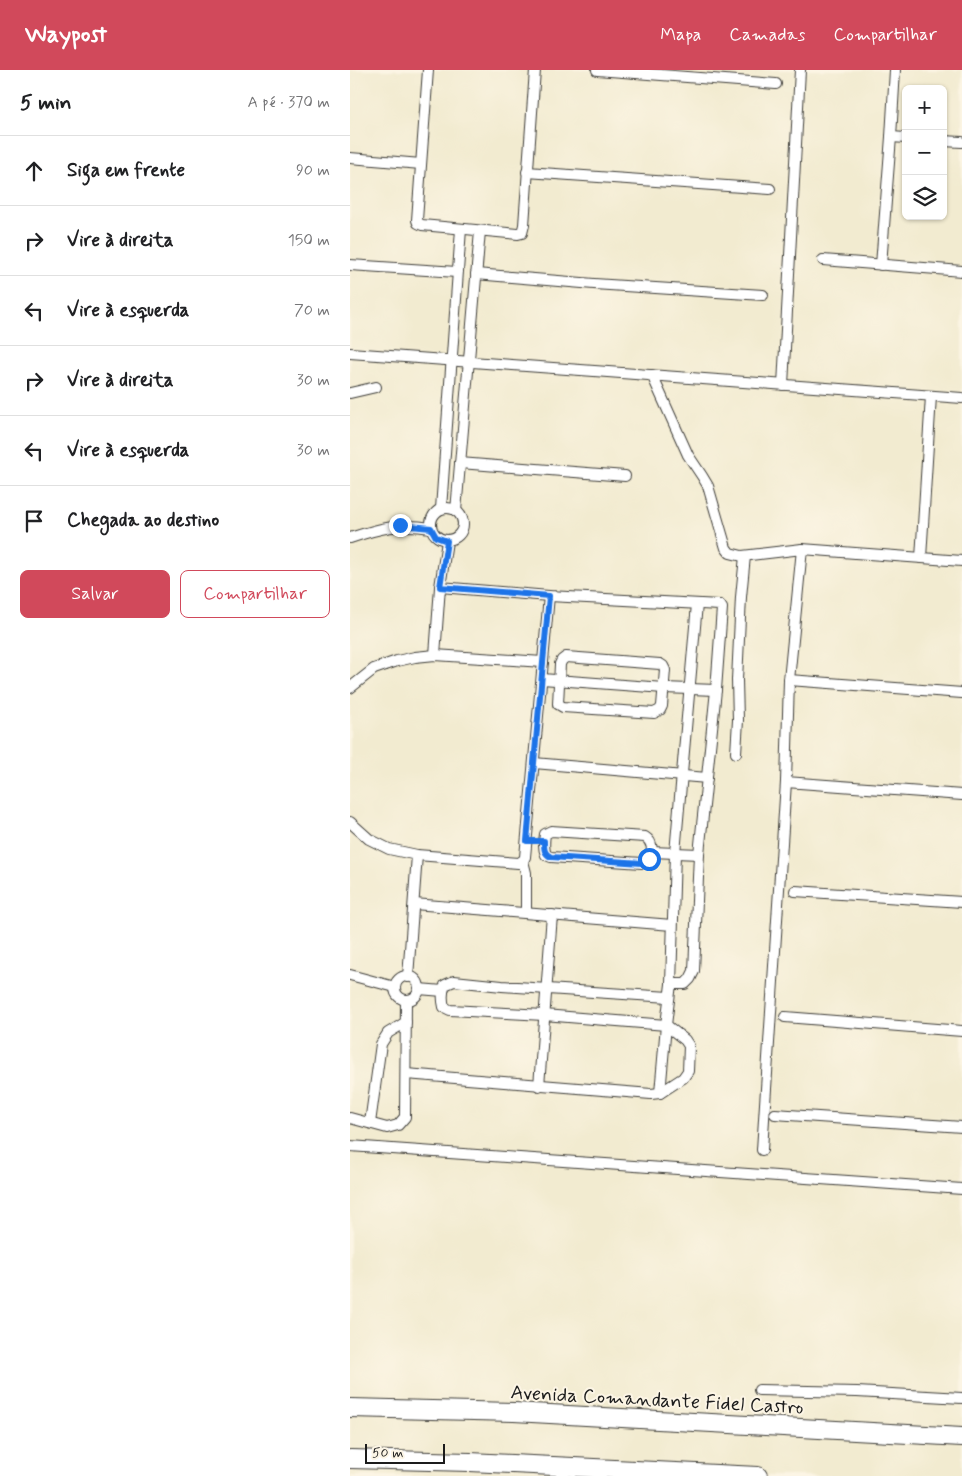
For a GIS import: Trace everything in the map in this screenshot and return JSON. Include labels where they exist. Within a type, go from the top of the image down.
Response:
[{"type":"highway","name":"Avenida Comandante Fidel Castro","points":[[350,1408],[514,1412],[962,1437]]},
{"type":"highway","points":[[350,1459],[480,1462],[758,1476]]},
{"type":"street","points":[[428,70],[418,223],[422,225],[518,234],[522,233],[524,225],[535,70]]},
{"type":"street","points":[[597,70],[776,84]]},
{"type":"street","points":[[783,385],[800,70]]},
{"type":"street","points":[[881,265],[895,70]]},
{"type":"street","points":[[891,138],[902,138]]},
{"type":"street","points":[[947,141],[962,142]]},
{"type":"street","points":[[350,158],[421,164]]},
{"type":"street","points":[[528,172],[770,189]]},
{"type":"street","points":[[441,509],[461,229]]},
{"type":"street","points":[[456,510],[480,231]]},
{"type":"street","points":[[823,260],[962,271]]},
{"type":"street","points":[[350,264],[457,272]]},
{"type":"street","points":[[476,274],[763,295]]},
{"type":"street","points":[[455,299],[474,301]]},
{"type":"street","points":[[350,353],[962,398]]},
{"type":"street","points":[[652,375],[688,455],[708,486],[726,548],[730,553],[735,556],[745,556],[802,549],[962,561]]},
{"type":"street","points":[[350,393],[376,387]]},
{"type":"street","points":[[921,558],[931,396]]},
{"type":"street","points":[[460,463],[625,476]]},
{"type":"street","points":[[451,508],[456,510],[463,520],[462,532],[453,540],[447,541],[436,537],[431,528],[432,516],[441,509],[451,508]]},
{"type":"street","points":[[350,538],[400,525],[431,528]]},
{"type":"street","points":[[435,655],[440,587],[447,541]]},
{"type":"street","points":[[762,1150],[786,782],[789,680],[802,549]]},
{"type":"street","points":[[736,753],[738,720],[737,680],[745,556]]},
{"type":"street","points":[[440,587],[549,596],[720,605],[722,608],[716,690],[699,854],[694,971],[685,984],[671,984]]},
{"type":"street","points":[[350,822],[368,838],[390,849],[417,855],[518,863],[522,861],[525,857],[527,841],[549,596]]},
{"type":"street","points":[[660,1093],[671,984],[675,853],[697,604]]},
{"type":"street","points":[[350,688],[374,669],[415,657],[435,655],[544,662]]},
{"type":"street","points":[[566,657],[660,664],[665,670],[662,706],[660,710],[654,713],[563,707],[558,704],[559,680],[560,664],[566,657]]},
{"type":"street","points":[[542,679],[716,690]]},
{"type":"street","points":[[789,680],[962,693]]},
{"type":"street","points":[[534,763],[707,778]]},
{"type":"street","points":[[786,782],[962,796]]},
{"type":"street","points":[[551,831],[645,837],[650,842],[652,852],[649,859],[642,863],[551,857],[546,855],[544,841],[545,834],[551,831]]},
{"type":"street","points":[[527,841],[544,841]]},
{"type":"street","points":[[652,852],[699,854]]},
{"type":"street","points":[[408,976],[417,855]]},
{"type":"street","points":[[522,861],[526,872],[526,913]]},
{"type":"street","points":[[795,891],[962,902]]},
{"type":"street","points":[[414,904],[672,924]]},
{"type":"street","points":[[538,1086],[552,915]]},
{"type":"street","points":[[350,976],[395,988]]},
{"type":"street","points":[[408,976],[416,981],[419,989],[415,997],[406,1000],[398,996],[395,988],[399,979],[408,976]]},
{"type":"street","points":[[406,1074],[538,1086],[660,1093],[683,1078],[688,1071],[689,1046],[685,1040],[666,1025],[544,1014],[450,1010],[444,1007],[442,1001],[443,991],[445,985],[454,981],[670,997]]},
{"type":"street","points":[[419,989],[443,991]]},
{"type":"street","points":[[350,1118],[387,1128],[398,1125],[405,1117],[406,1000]]},
{"type":"street","points":[[785,1017],[962,1031]]},
{"type":"street","points":[[370,1123],[381,1044],[388,1033],[406,1022]]},
{"type":"street","points":[[775,1114],[962,1127]]},
{"type":"street","points":[[350,1146],[962,1189]]},
{"type":"street","points":[[759,1390],[857,1392],[962,1398]]},
{"type":"route","points":[[400,525],[431,528],[436,537],[447,541],[440,587],[549,596],[527,841],[544,841],[546,855],[551,857],[642,863],[649,859]]}]
